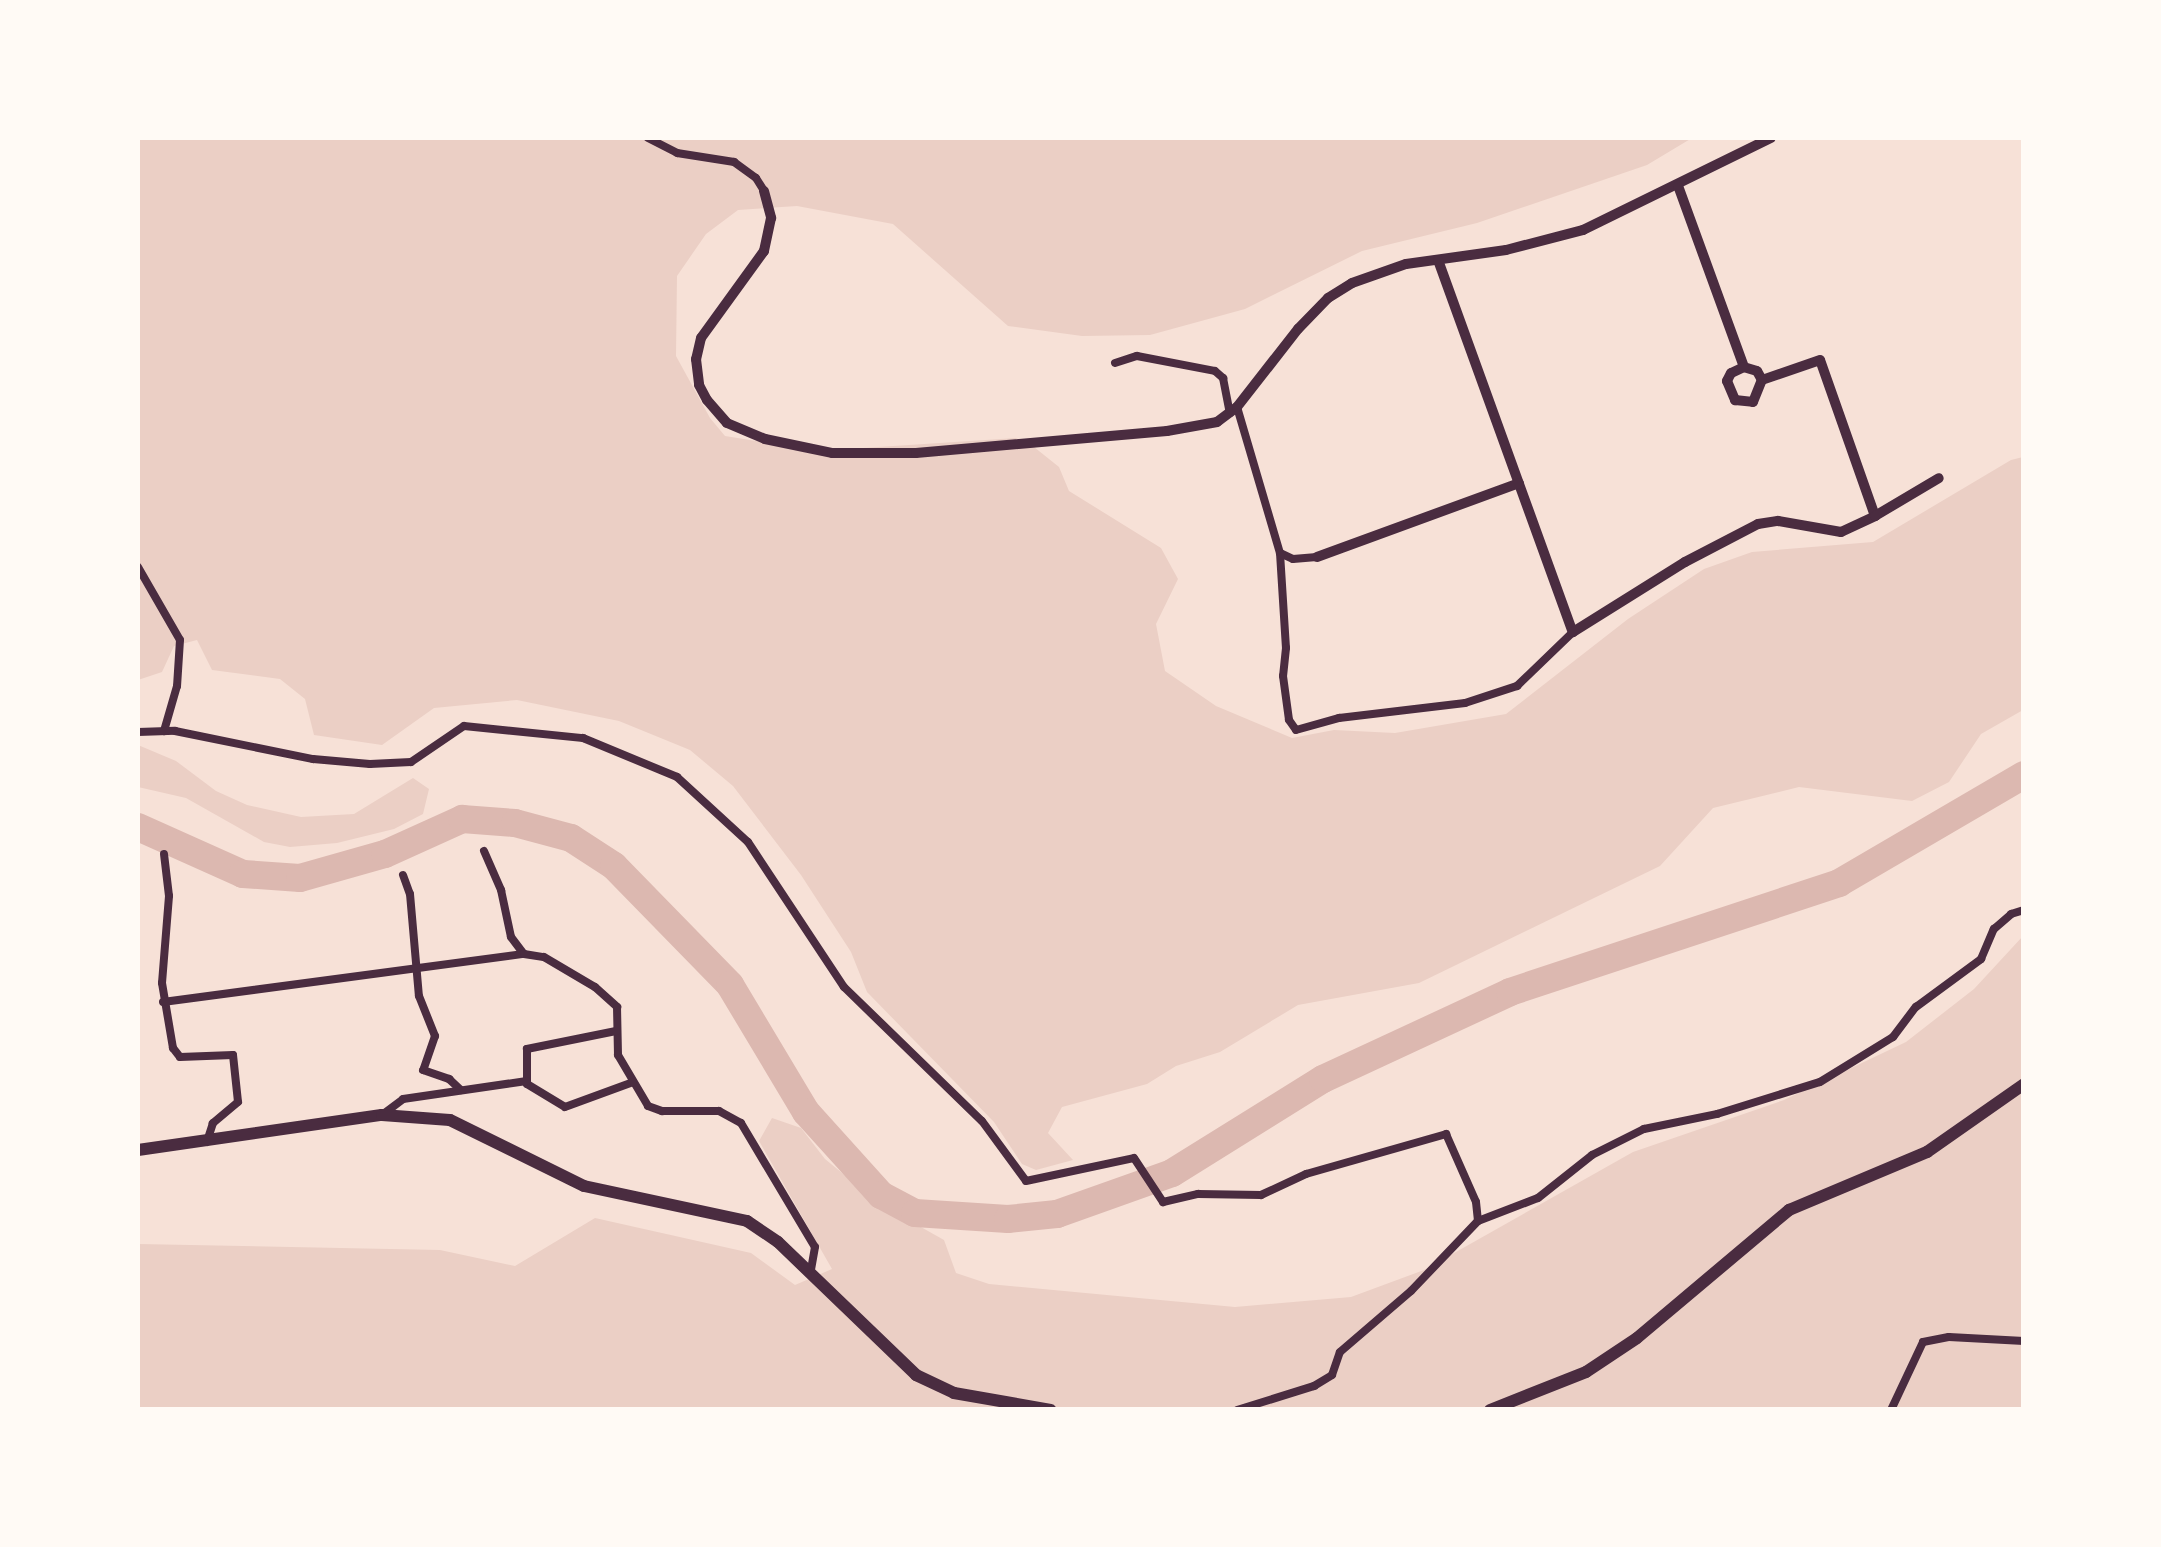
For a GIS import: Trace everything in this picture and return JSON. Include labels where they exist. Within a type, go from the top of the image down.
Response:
[{"type":"main road","points":[[1490,1410],[1598,1364],[1704,1284],[1789,1210],[1927,1152],[2024,1084]]},
{"type":"main road","points":[[138,1150],[382,1115],[429,1115],[450,1120],[584,1186],[695,1206],[747,1221],[810,1274],[916,1375],[954,1393],[1051,1410]]},
{"type":"street","points":[[648,138],[677,153],[734,162],[756,178],[764,191],[770,218],[764,251],[710,322],[696,359],[699,385],[707,400],[727,423],[746,434],[832,453],[916,453],[1200,427],[1234,410],[1274,357],[1328,298],[1372,274],[1551,241],[1678,186],[1772,138]]},
{"type":"street","points":[[1678,186],[1744,367]]},
{"type":"street","points":[[1438,260],[1574,632]]},
{"type":"street","points":[[1115,363],[1137,356],[1215,371],[1222,378],[1280,553],[1286,648],[1283,676],[1289,720],[1296,730],[1340,718],[1466,703],[1516,686],[1574,632],[1685,562],[1758,524],[1778,521],[1842,532],[1939,478]]},
{"type":"street","points":[[1762,380],[1757,371],[1744,367],[1731,373],[1727,381],[1735,400],[1753,402],[1762,380],[1820,360],[1875,516]]},
{"type":"street","points":[[1280,553],[1292,558],[1317,557],[1519,483]]},
{"type":"street","points":[[138,567],[180,640],[177,686],[164,731]]},
{"type":"street","points":[[138,732],[164,731],[313,759],[370,764],[411,762],[427,755],[454,730],[482,726],[570,734],[678,777],[748,842],[844,987],[982,1122],[1026,1181],[1138,1160],[1163,1202],[1198,1194],[1261,1196],[1306,1174],[1446,1134],[1476,1202],[1478,1221]]},
{"type":"street","points":[[484,851],[501,890],[511,937],[524,954]]},
{"type":"street","points":[[164,854],[169,896],[163,1002],[176,1054],[233,1055],[238,1102],[213,1123],[207,1142]]},
{"type":"street","points":[[403,875],[410,894],[419,996],[435,1036],[423,1070],[449,1079],[461,1090]]},
{"type":"street","points":[[1237,1410],[1314,1386],[1332,1376],[1340,1352],[1423,1279],[1478,1221],[1538,1198],[1592,1156],[1644,1130],[1717,1114],[1820,1082],[1893,1037],[1916,1007],[1982,959],[1994,930],[2011,914],[2024,910]]},
{"type":"street","points":[[163,1002],[524,954],[544,957],[607,998],[619,1013],[618,1055],[653,1109],[719,1111],[741,1123],[816,1247],[810,1274]]},
{"type":"street","points":[[616,1032],[527,1049],[526,1081],[528,1086],[565,1107],[634,1082]]},
{"type":"street","points":[[382,1115],[403,1099],[526,1081]]},
{"type":"street","points":[[1891,1410],[1923,1342],[1948,1336],[2024,1341]]},
{"type":"shaded area","points":[[138,138],[1692,138],[1647,165],[1477,223],[1362,251],[1245,309],[1150,335],[1082,336],[1008,326],[893,224],[797,206],[738,210],[706,234],[677,276],[676,356],[710,418],[725,436],[817,451],[1016,438],[1034,447],[1059,467],[1069,491],[1161,548],[1178,579],[1156,624],[1165,671],[1216,706],[1292,738],[1334,730],[1395,733],[1506,714],[1628,619],[1704,569],[1752,552],[1873,542],[2011,460],[2023,457],[2023,710],[1981,734],[1949,782],[1912,801],[1799,787],[1713,808],[1660,866],[1419,983],[1298,1005],[1220,1052],[1176,1066],[1147,1084],[1062,1107],[1048,1133],[1073,1160],[1036,1170],[1022,1164],[994,1122],[867,992],[851,952],[801,875],[733,786],[690,750],[619,721],[517,700],[434,708],[382,745],[314,735],[305,699],[280,679],[212,670],[197,640],[174,646],[162,672],[138,680]]},
{"type":"shaded area","points":[[138,745],[176,761],[216,791],[247,805],[301,817],[354,814],[413,778],[429,789],[423,814],[394,829],[337,843],[290,847],[264,842],[186,798],[138,787]]},
{"type":"shaded area","points":[[2023,936],[2023,1409],[138,1410],[138,1244],[440,1250],[515,1266],[595,1218],[751,1253],[795,1285],[832,1269],[759,1141],[772,1118],[801,1128],[825,1159],[880,1204],[944,1240],[956,1273],[989,1284],[1235,1307],[1351,1297],[1424,1270],[1633,1152],[1784,1100],[1906,1042],[1974,989]]},
{"type":"waterway","points":[[138,827],[243,874],[300,878],[385,854],[462,819],[515,823],[571,838],[614,866],[730,985],[806,1112],[881,1195],[915,1213],[1008,1219],[1057,1214],[1172,1173],[1323,1079],[1510,992],[1839,883],[2024,775]]}]
